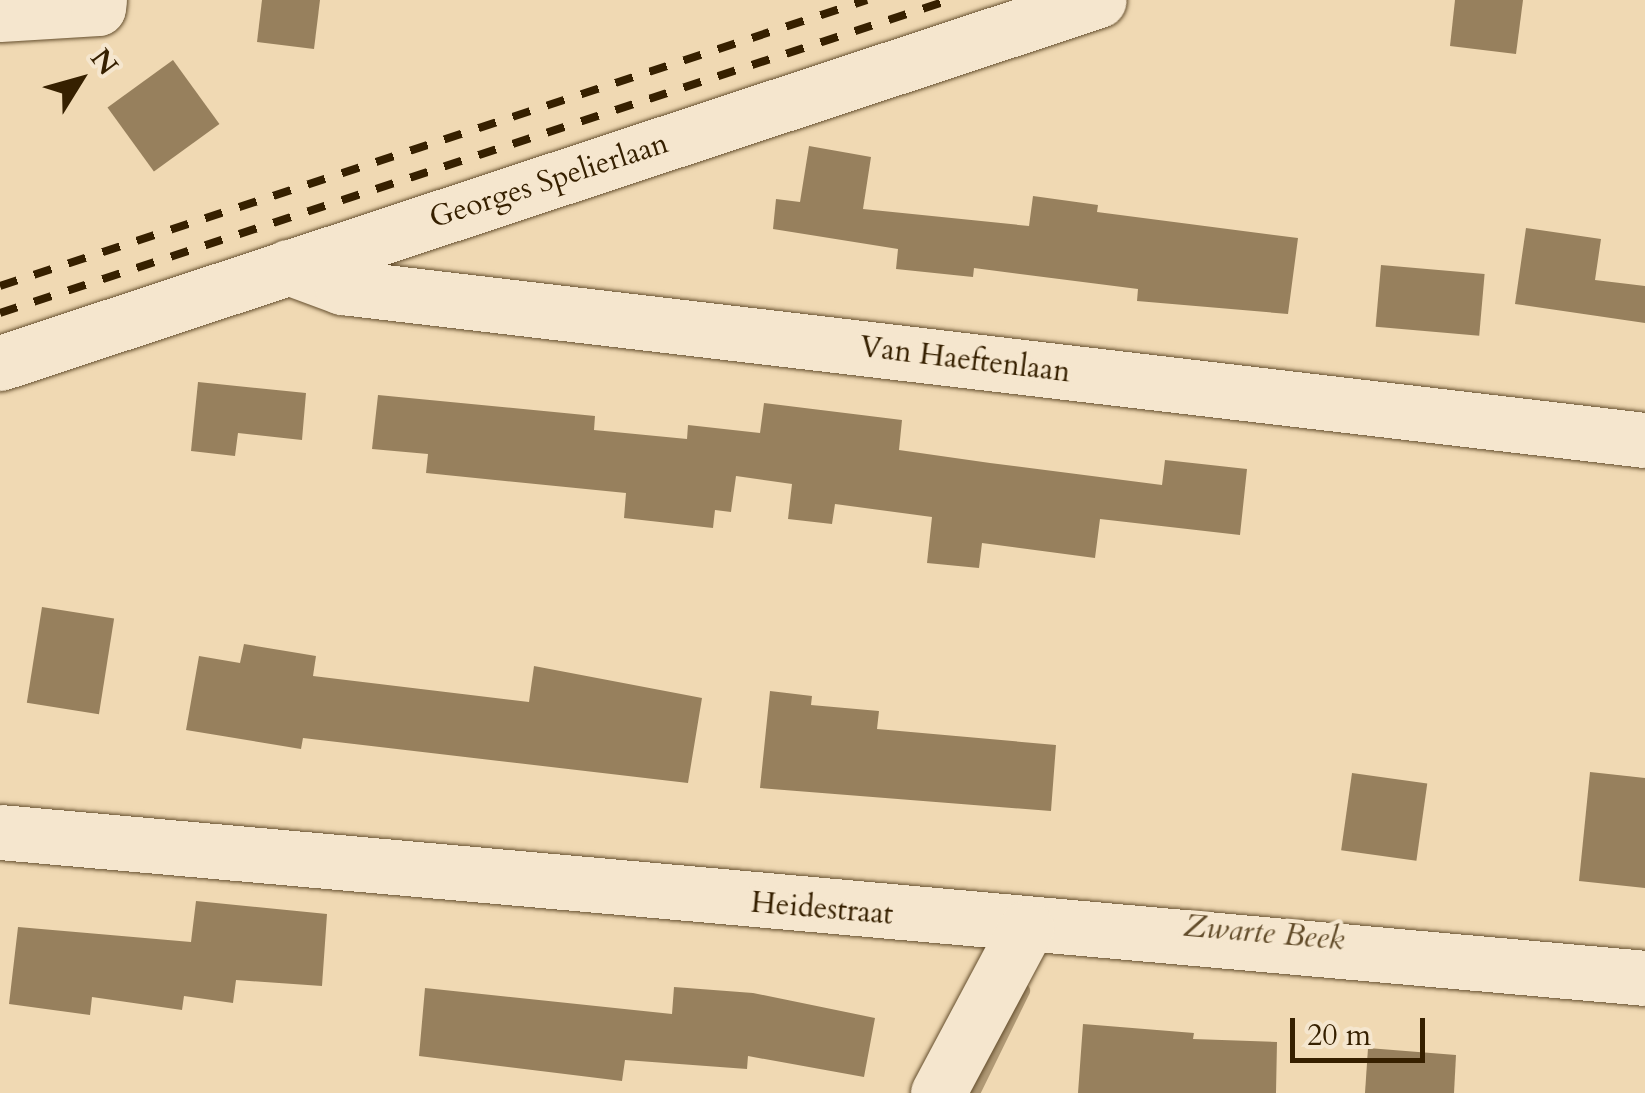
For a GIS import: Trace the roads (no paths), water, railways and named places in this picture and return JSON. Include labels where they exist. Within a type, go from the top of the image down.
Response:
[{"type":"street","points":[[0,14],[98,8],[99,0]]},
{"type":"street","name":"Georges Spelierlaan","points":[[0,363],[1099,0]]},
{"type":"street","name":"Van Haeftenlaan","points":[[288,267],[342,286],[1645,440]]},
{"type":"street","name":"Heidestraat","points":[[0,832],[1026,928],[1645,978]]},
{"type":"street","points":[[938,1093],[1026,928]]},
{"type":"waterway","name":"Zwarte Beek","points":[[973,1093],[1023,991]]},
{"type":"railway","points":[[0,286],[867,0]]},
{"type":"railway","points":[[0,313],[949,0]]}]
